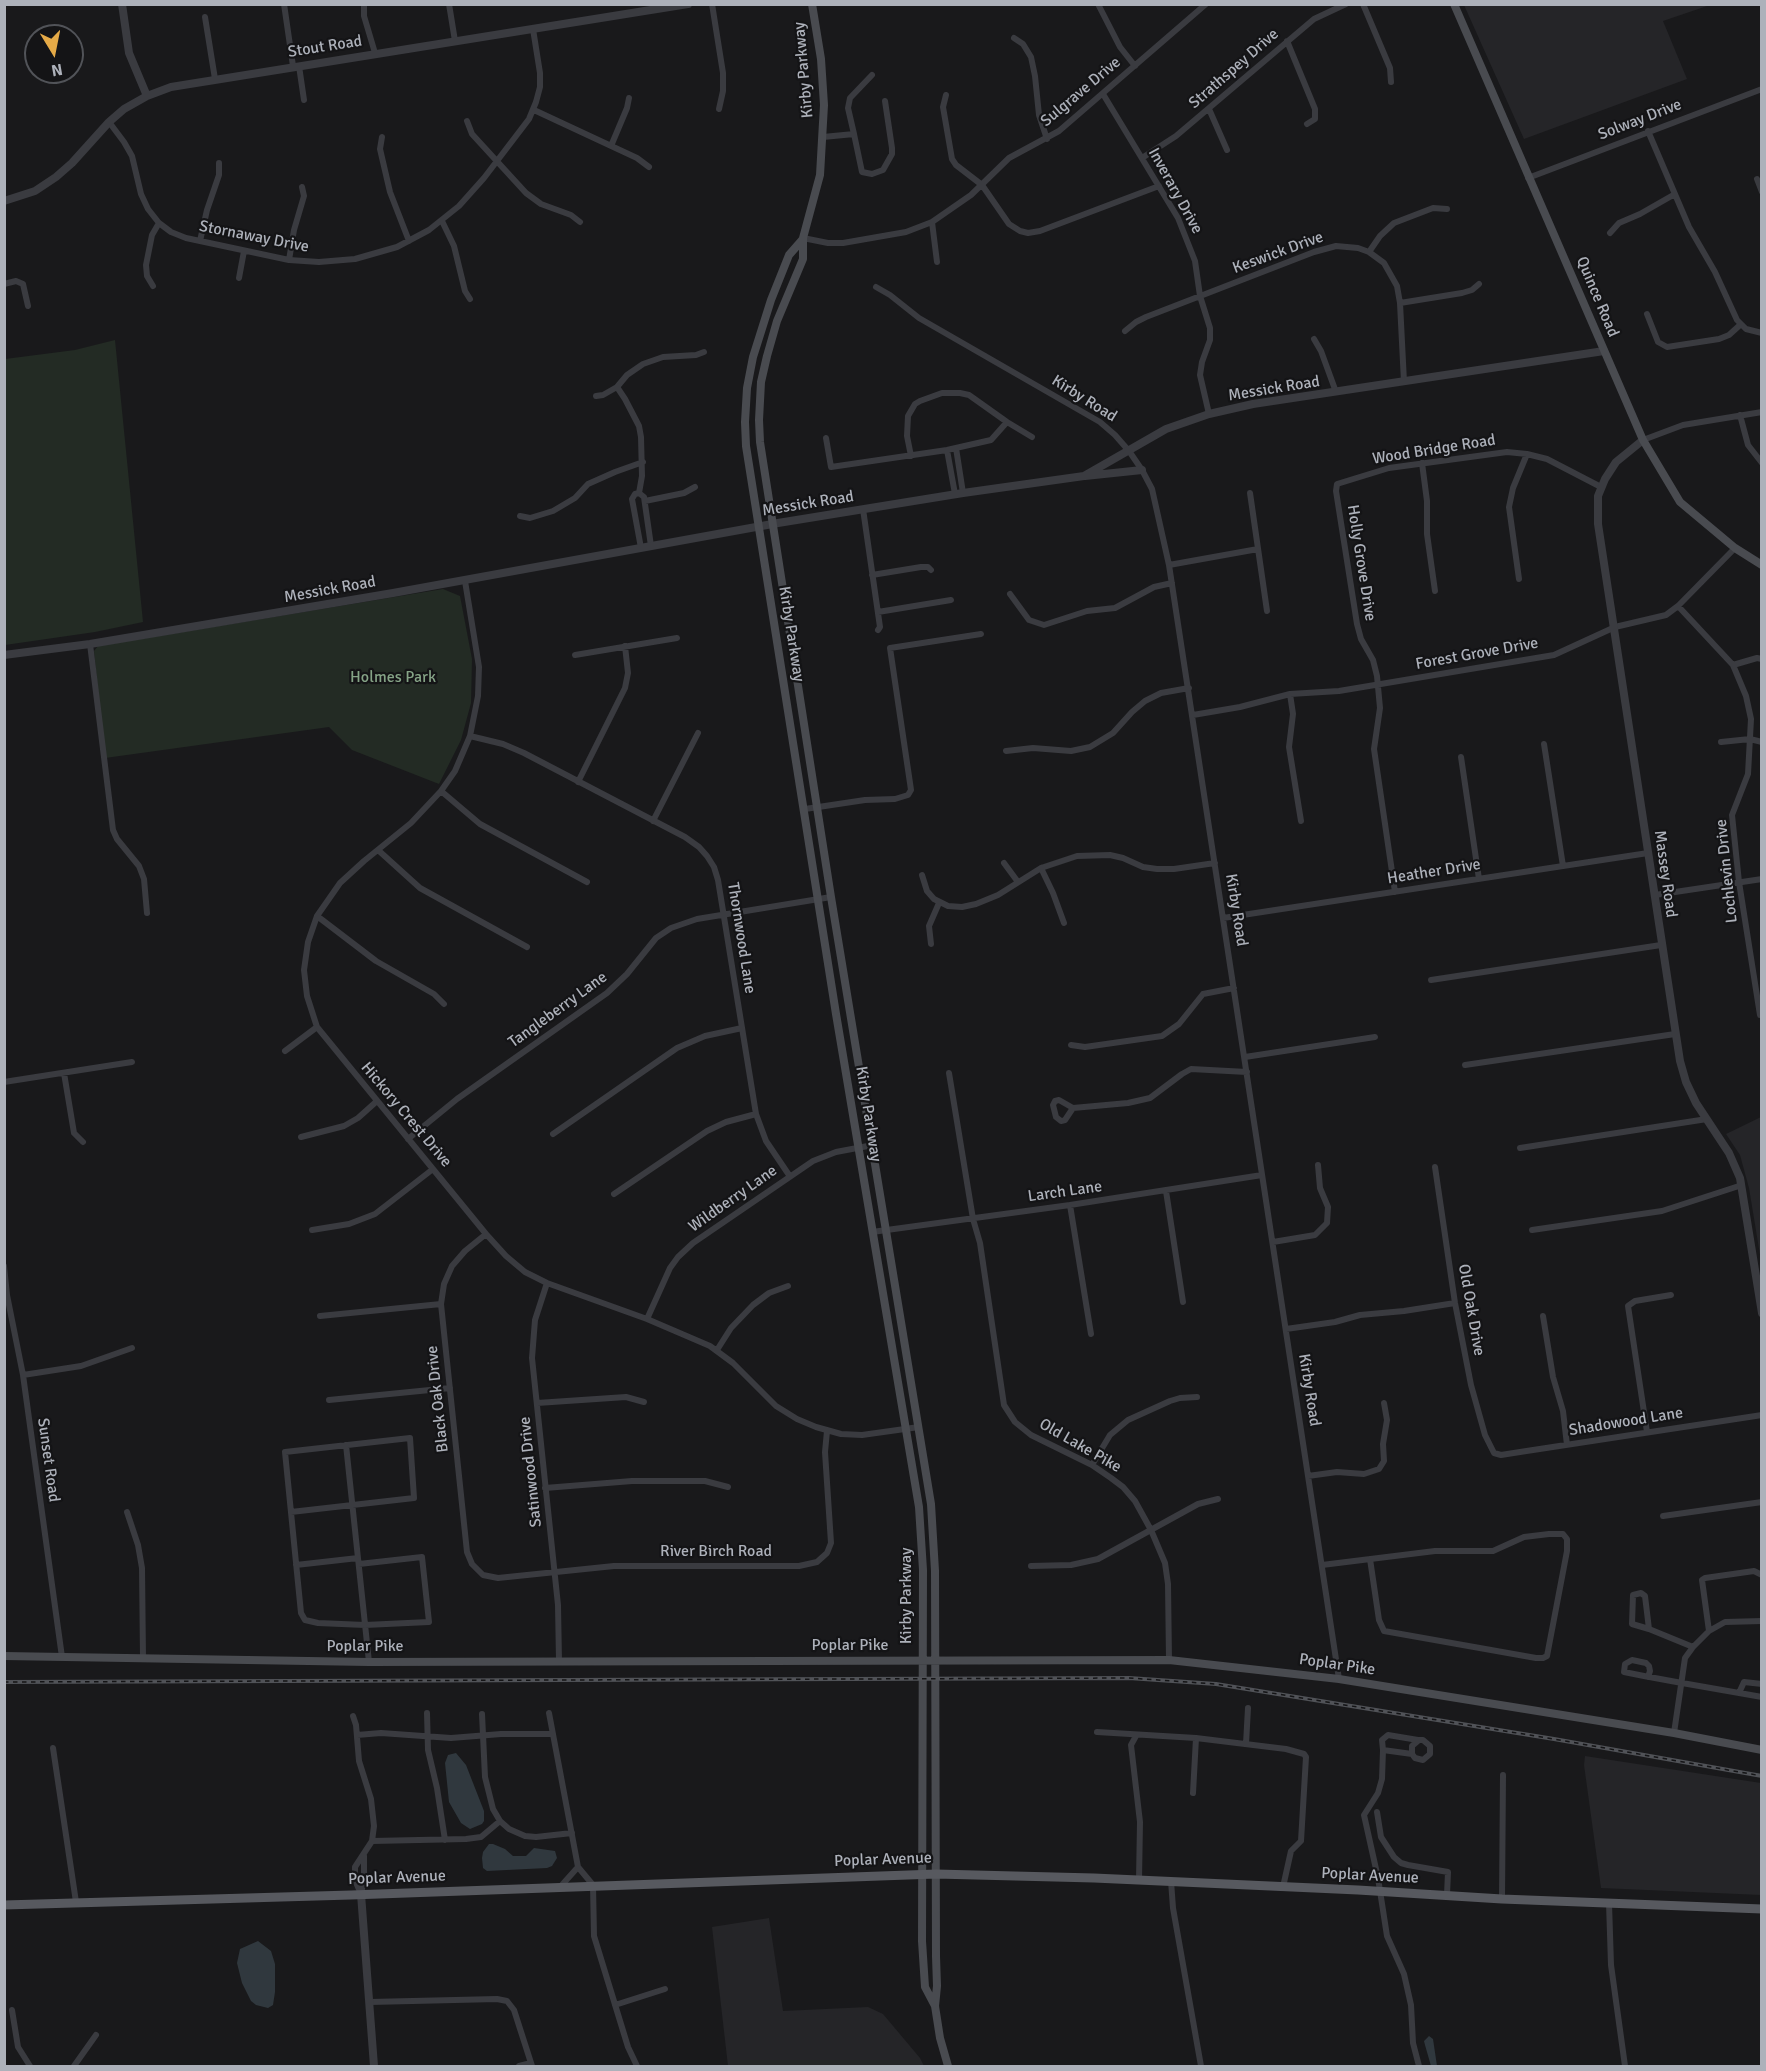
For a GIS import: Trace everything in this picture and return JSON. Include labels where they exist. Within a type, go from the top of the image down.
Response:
[{"type":"main road","name":"Kirby Parkway","points":[[812,4],[821,59],[825,105],[820,175],[803,238],[803,259],[777,321],[761,382],[760,442],[934,1532],[937,1986],[935,2006],[948,2067]]},
{"type":"main road","name":"Quince Road","points":[[1454,4],[1643,441],[1680,502],[1735,548],[1761,565]]},
{"type":"main road","name":"Kirby Parkway","points":[[803,238],[789,255],[771,300],[753,357],[747,388],[746,446],[922,1533],[924,1977],[925,1987],[935,2006]]},
{"type":"main road","name":"Poplar Pike","points":[[4,1656],[369,1662],[1169,1660],[1339,1679],[1674,1732],[1761,1750]]},
{"type":"main road","name":"Poplar Avenue","points":[[4,1905],[936,1874],[1171,1881],[1502,1899],[1761,1909]]},
{"type":"street","points":[[122,4],[129,54],[147,96]]},
{"type":"street","points":[[284,4],[304,100]]},
{"type":"street","points":[[364,4],[364,16],[375,53]]},
{"type":"street","points":[[449,4],[455,41]]},
{"type":"street","name":"Stout Road","points":[[4,201],[34,191],[56,177],[123,109],[147,96],[171,87],[688,4]]},
{"type":"street","points":[[712,4],[723,73],[723,91],[718,109]]},
{"type":"street","points":[[1098,4],[1120,47],[1135,66]]},
{"type":"street","points":[[1193,4],[1199,11]]},
{"type":"street","name":"Sulgrave Drive","points":[[803,238],[828,243],[843,243],[906,232],[932,222],[963,202],[1009,158],[1059,131],[1206,4]]},
{"type":"street","name":"Strathspey Drive","points":[[1142,158],[1170,140],[1314,19],[1346,4]]},
{"type":"street","points":[[1363,4],[1390,68],[1391,82]]},
{"type":"street","points":[[205,17],[215,79]]},
{"type":"street","name":"Stornaway Drive","points":[[109,122],[132,156],[143,200],[159,223],[178,235],[289,260],[346,261],[384,252],[409,241],[441,221],[474,190],[534,110],[540,79],[533,29]]},
{"type":"street","points":[[1014,38],[1023,44],[1031,57],[1039,115],[1047,139]]},
{"type":"street","points":[[1287,41],[1315,110],[1315,119],[1306,124]]},
{"type":"street","points":[[872,75],[850,98],[848,108],[862,172],[878,174],[883,170],[891,154],[885,101]]},
{"type":"street","name":"Solway Drive","points":[[1528,178],[1761,88]]},
{"type":"street","name":"Inverary Drive","points":[[1103,94],[1184,231],[1196,265],[1200,296],[1210,328],[1210,340],[1200,375],[1209,414]]},
{"type":"street","points":[[946,95],[944,107],[952,159],[982,185],[1009,224],[1020,231],[1028,233],[1045,230],[1159,186]]},
{"type":"street","points":[[611,146],[629,98]]},
{"type":"street","points":[[1209,108],[1227,150]]},
{"type":"street","points":[[534,110],[638,158],[649,167]]},
{"type":"street","points":[[467,121],[472,134],[529,196],[551,208],[571,215],[580,222]]},
{"type":"street","points":[[1648,131],[1689,228],[1715,272],[1740,325],[1752,332],[1761,333]]},
{"type":"street","points":[[823,137],[854,134]]},
{"type":"street","points":[[382,137],[380,149],[390,192],[409,241]]},
{"type":"street","points":[[200,241],[207,210],[219,175],[219,163]]},
{"type":"street","points":[[1757,179],[1761,192]]},
{"type":"street","points":[[289,260],[294,230],[304,196],[302,187]]},
{"type":"street","points":[[1610,233],[1619,223],[1675,194]]},
{"type":"street","points":[[1404,382],[1397,286],[1384,263],[1369,252],[1380,236],[1394,223],[1433,208],[1447,209]]},
{"type":"street","points":[[441,221],[452,240],[465,291],[470,299]]},
{"type":"street","points":[[932,222],[937,262]]},
{"type":"street","points":[[153,286],[147,276],[146,265],[152,235],[159,223]]},
{"type":"street","name":"Keswick Drive","points":[[1125,332],[1140,319],[1330,247],[1351,247],[1369,252]]},
{"type":"street","points":[[238,278],[244,251]]},
{"type":"street","points":[[4,284],[18,281],[23,284],[28,306]]},
{"type":"street","points":[[1400,303],[1462,293],[1470,291],[1479,284]]},
{"type":"street","name":"Kirby Road","points":[[876,287],[919,318],[1100,422],[1129,451],[1152,489],[1169,565],[1189,688],[1339,1679]]},
{"type":"street","points":[[1647,314],[1658,342],[1667,347],[1719,339],[1729,335],[1740,325]]},
{"type":"street","points":[[1314,339],[1321,351],[1336,392]]},
{"type":"street","name":"Messick Road","points":[[4,655],[90,644],[465,581],[758,526],[959,493],[1084,476],[1166,429],[1209,414],[1253,404],[1604,351]]},
{"type":"street","points":[[596,396],[603,395],[617,387],[627,375],[643,364],[663,357],[696,355],[704,352]]},
{"type":"street","points":[[617,387],[639,426],[643,462],[639,493]]},
{"type":"street","points":[[911,456],[907,436],[908,416],[915,404],[942,393],[969,395],[1006,422],[1032,436]]},
{"type":"street","points":[[1643,441],[1683,425],[1761,412]]},
{"type":"street","points":[[1740,415],[1748,445],[1761,463]]},
{"type":"street","points":[[826,438],[831,467],[947,450],[991,440],[1006,422]]},
{"type":"street","name":"Massey Road","points":[[1643,441],[1616,462],[1601,487],[1597,518],[1675,1034],[1686,1083],[1734,1162],[1742,1185],[1761,1313]]},
{"type":"street","points":[[956,448],[959,493]]},
{"type":"street","points":[[947,450],[959,493]]},
{"type":"street","name":"Wood Bridge Road","points":[[1337,484],[1380,470],[1500,452],[1527,454],[1555,463],[1601,487]]},
{"type":"street","points":[[1519,579],[1509,507],[1513,488],[1527,454]]},
{"type":"street","points":[[520,516],[530,518],[553,511],[575,498],[588,484],[643,462]]},
{"type":"street","points":[[1422,463],[1427,501],[1427,534],[1436,591]]},
{"type":"street","points":[[1084,476],[1142,470]]},
{"type":"street","name":"Holly Grove Drive","points":[[1337,484],[1336,493],[1357,624],[1361,639],[1373,660],[1378,685],[1380,708],[1374,755],[1395,892]]},
{"type":"street","points":[[645,501],[684,493],[695,487]]},
{"type":"street","points":[[639,493],[645,501],[651,546]]},
{"type":"street","points":[[639,493],[633,496],[632,503],[641,548]]},
{"type":"street","points":[[1250,493],[1267,611]]},
{"type":"street","points":[[863,509],[878,612],[878,630]]},
{"type":"street","name":"Forest Grove Drive","points":[[1193,714],[1240,708],[1290,694],[1339,691],[1554,655],[1615,627],[1666,615],[1678,606],[1735,548]]},
{"type":"street","points":[[1169,565],[1258,549]]},
{"type":"street","points":[[873,575],[921,567],[928,567],[931,570]]},
{"type":"street","name":"Hickory Crest Drive","points":[[465,581],[479,667],[478,696],[470,736],[455,771],[441,791],[411,823],[340,883],[317,916],[308,942],[304,970],[307,996],[317,1027],[486,1234],[516,1265],[547,1283],[647,1319],[717,1350],[781,1410],[797,1419],[827,1431],[862,1435],[919,1427]]},
{"type":"street","points":[[1010,594],[1029,620],[1038,625],[1047,625],[1087,611],[1115,608],[1154,587],[1172,583]]},
{"type":"street","points":[[878,612],[951,600]]},
{"type":"street","name":"Lochlevin Drive","points":[[1678,606],[1733,665],[1746,696],[1751,719],[1748,774],[1732,815],[1739,882],[1760,1015]]},
{"type":"street","points":[[805,809],[865,800],[900,798],[910,793],[890,648],[981,634]]},
{"type":"street","points":[[575,655],[677,638]]},
{"type":"street","points":[[90,644],[113,830],[117,839],[139,866],[144,879],[147,913]]},
{"type":"street","points":[[578,782],[625,688],[628,673],[625,646]]},
{"type":"street","points":[[1733,665],[1756,658],[1761,659]]},
{"type":"street","points":[[1006,751],[1033,748],[1071,751],[1090,747],[1107,738],[1145,701],[1161,693],[1189,688]]},
{"type":"street","points":[[1290,694],[1293,714],[1289,747],[1300,821]]},
{"type":"street","points":[[653,820],[698,733]]},
{"type":"street","name":"Thornwood Lane","points":[[470,736],[514,748],[653,820],[692,842],[707,856],[717,874],[756,1114],[766,1141],[789,1176]]},
{"type":"street","points":[[1721,742],[1750,739],[1761,742]]},
{"type":"street","points":[[1544,744],[1563,866]]},
{"type":"street","points":[[1461,757],[1479,879]]},
{"type":"street","points":[[441,791],[480,824],[587,882]]},
{"type":"street","points":[[378,850],[420,888],[527,947]]},
{"type":"street","name":"Heather Drive","points":[[1223,918],[1648,853]]},
{"type":"street","points":[[922,875],[927,891],[939,903],[956,907],[976,904],[998,895],[1041,868],[1070,858],[1093,855],[1118,856],[1143,867],[1156,869],[1174,869],[1215,863]]},
{"type":"street","points":[[1004,863],[1018,882]]},
{"type":"street","points":[[1041,868],[1064,923]]},
{"type":"street","points":[[1654,895],[1761,879]]},
{"type":"street","name":"Tangleberry Lane","points":[[408,1139],[456,1099],[614,988],[663,932],[688,921],[831,897]]},
{"type":"street","points":[[931,944],[930,922],[939,903]]},
{"type":"street","points":[[317,916],[376,961],[434,994],[444,1004]]},
{"type":"street","points":[[1431,981],[1661,945]]},
{"type":"street","points":[[1071,1045],[1085,1047],[1162,1036],[1173,1029],[1203,994],[1234,988]]},
{"type":"street","points":[[285,1051],[317,1027]]},
{"type":"street","points":[[554,1134],[677,1048],[705,1036],[742,1028]]},
{"type":"street","points":[[1465,1065],[1675,1034]]},
{"type":"street","points":[[1245,1057],[1375,1037]]},
{"type":"street","points":[[4,1082],[132,1062]]},
{"type":"street","points":[[1072,1108],[1143,1100],[1156,1094],[1191,1070],[1247,1072]]},
{"type":"street","points":[[64,1073],[74,1133],[82,1142]]},
{"type":"street","name":"Old Lake Pike","points":[[949,1073],[973,1219],[980,1243],[1004,1405],[1015,1422],[1031,1435],[1092,1466],[1117,1482],[1129,1493],[1151,1530],[1165,1563],[1168,1584],[1169,1660]]},
{"type":"street","points":[[301,1137],[344,1126],[358,1118],[377,1101]]},
{"type":"street","points":[[614,1194],[706,1131],[756,1114]]},
{"type":"street","points":[[1520,1148],[1707,1119]]},
{"type":"street","name":"Wildberry Lane","points":[[647,1319],[663,1280],[678,1257],[693,1244],[789,1176],[821,1157],[873,1145]]},
{"type":"street","points":[[1273,1242],[1315,1235],[1327,1223],[1328,1207],[1320,1188],[1317,1166]]},
{"type":"street","name":"Old Oak Drive","points":[[1435,1167],[1455,1303],[1471,1385],[1485,1435],[1495,1455]]},
{"type":"street","points":[[312,1230],[348,1224],[375,1214],[433,1168]]},
{"type":"street","name":"Larch Lane","points":[[872,1232],[1166,1191],[1262,1175]]},
{"type":"street","points":[[1532,1230],[1662,1211],[1742,1185]]},
{"type":"street","points":[[1166,1191],[1183,1302]]},
{"type":"street","points":[[1070,1205],[1090,1334]]},
{"type":"street","name":"Black Oak Drive","points":[[480,1573],[472,1564],[467,1552],[441,1304],[444,1284],[452,1266],[465,1251],[486,1234]]},
{"type":"street","name":"Sunset Road","points":[[4,1266],[6,1295],[23,1375],[62,1657]]},
{"type":"street","name":"Satinwood Drive","points":[[547,1283],[536,1312],[532,1358],[555,1572],[559,1617],[559,1661]]},
{"type":"street","points":[[717,1350],[731,1328],[753,1305],[769,1293],[788,1286]]},
{"type":"street","points":[[1647,1432],[1628,1306],[1638,1300],[1671,1295]]},
{"type":"street","points":[[1286,1329],[1335,1322],[1360,1315],[1455,1303]]},
{"type":"street","points":[[320,1316],[441,1304]]},
{"type":"street","points":[[1543,1316],[1553,1377],[1563,1411],[1568,1444]]},
{"type":"street","points":[[23,1375],[81,1366],[132,1348]]},
{"type":"street","points":[[329,1400],[450,1388]]},
{"type":"street","points":[[537,1403],[626,1397],[644,1402]]},
{"type":"street","points":[[1092,1466],[1110,1435],[1128,1420],[1170,1401],[1197,1397]]},
{"type":"street","points":[[1308,1476],[1337,1472],[1364,1474],[1379,1469],[1384,1461],[1383,1444],[1387,1420],[1384,1403]]},
{"type":"street","name":"Shadowood Lane","points":[[1495,1455],[1761,1415]]},
{"type":"street","name":"River Birch Road","points":[[480,1573],[498,1578],[627,1566],[799,1566],[817,1562],[830,1548],[832,1536],[825,1460],[827,1431]]},
{"type":"street","points":[[291,1512],[414,1498],[410,1438],[285,1452],[296,1565],[302,1617],[309,1622],[365,1625],[429,1623],[422,1557],[296,1565]]},
{"type":"street","points":[[346,1445],[369,1662]]},
{"type":"street","points":[[546,1488],[632,1481],[705,1481],[728,1487]]},
{"type":"street","points":[[1031,1566],[1090,1561],[1113,1552],[1201,1503],[1218,1499]]},
{"type":"street","points":[[1663,1516],[1761,1502]]},
{"type":"street","points":[[127,1512],[138,1545],[142,1568],[143,1658]]},
{"type":"street","points":[[1322,1565],[1370,1559],[1435,1551],[1493,1551],[1524,1537],[1554,1533],[1566,1536],[1567,1551],[1549,1648],[1544,1658],[1464,1646],[1383,1630],[1379,1620],[1370,1559]]},
{"type":"street","points":[[1709,1631],[1702,1580],[1755,1570],[1761,1575]]},
{"type":"street","points":[[1648,1629],[1645,1596],[1641,1593],[1633,1595],[1632,1624],[1693,1647]]},
{"type":"street","points":[[1674,1732],[1685,1658],[1693,1647],[1709,1631],[1725,1622],[1761,1621]]},
{"type":"street","points":[[1648,1677],[1761,1697]]},
{"type":"street","points":[[1739,1693],[1744,1682],[1761,1684]]},
{"type":"street","points":[[1246,1744],[1248,1708]]},
{"type":"street","points":[[427,1713],[430,1763],[437,1788],[445,1840]]},
{"type":"street","points":[[549,1713],[578,1867],[593,1885],[594,1936],[637,2067]]},
{"type":"street","points":[[482,1714],[484,1777],[493,1809],[500,1821],[514,1832],[525,1836],[572,1833]]},
{"type":"street","points":[[353,1716],[359,1761],[373,1813],[372,1841],[355,1867],[355,1872],[361,1894],[374,2067]]},
{"type":"street","points":[[1097,1732],[1196,1738],[1286,1749],[1304,1754],[1306,1757],[1301,1841],[1291,1851],[1283,1887]]},
{"type":"street","points":[[357,1735],[381,1733],[427,1737],[553,1734]]},
{"type":"street","points":[[1383,1750],[1412,1754],[1419,1760],[1423,1760],[1430,1754],[1430,1746],[1423,1740],[1388,1735],[1382,1740],[1382,1779],[1378,1792],[1364,1815],[1387,1936],[1404,1974],[1411,2005],[1413,2043],[1419,2067]]},
{"type":"street","points":[[1136,1736],[1131,1745],[1140,1822],[1138,1880]]},
{"type":"street","points":[[1193,1793],[1196,1738]]},
{"type":"street","points":[[1412,1754],[1412,1746],[1419,1740]]},
{"type":"street","points":[[53,1748],[76,1902]]},
{"type":"street","points":[[1502,1899],[1503,1775]]},
{"type":"street","points":[[1377,1812],[1381,1837],[1394,1857],[1401,1863],[1448,1872],[1447,1895]]},
{"type":"street","points":[[372,1841],[481,1837],[500,1821]]},
{"type":"street","points":[[1370,1839],[1381,1837]]},
{"type":"street","points":[[561,1886],[578,1867]]},
{"type":"street","points":[[1171,1881],[1173,1908],[1201,2067]]},
{"type":"street","points":[[1609,1903],[1611,1965],[1625,2067]]},
{"type":"street","points":[[615,2005],[665,1989]]},
{"type":"street","points":[[370,2002],[497,1999],[507,2001],[514,2010],[531,2065],[519,2067]]},
{"type":"street","points":[[12,2010],[18,2047],[30,2067]]},
{"type":"street","points":[[74,2067],[96,2035]]},
{"type":"shaded area","points":[[1464,5],[1710,5],[1663,21],[1687,79],[1524,139]]},
{"type":"shaded area","points":[[1761,1117],[1761,1261],[1749,1188],[1740,1155],[1726,1134]]},
{"type":"shaded area","points":[[456,1753],[466,1765],[484,1811],[482,1824],[470,1829],[461,1823],[449,1802],[445,1763],[448,1755]]},
{"type":"shaded area","points":[[1585,1756],[1761,1783],[1761,1895],[1601,1888],[1584,1765]]},
{"type":"shaded area","points":[[489,1844],[505,1849],[513,1856],[526,1856],[534,1848],[555,1851],[557,1858],[552,1866],[547,1868],[487,1871],[483,1868],[482,1858]]},
{"type":"shaded area","points":[[769,1918],[783,2011],[868,2007],[883,2014],[920,2058],[924,2066],[728,2066],[712,1927]]},
{"type":"shaded area","points":[[258,1941],[271,1951],[275,1964],[273,2005],[268,2008],[251,2001],[242,1983],[237,1963],[240,1949]]},
{"type":"shaded area","points":[[1429,2036],[1433,2039],[1437,2066],[1431,2066],[1425,2045],[1424,2041]]},
{"type":"green space","points":[[115,340],[143,622],[95,632],[5,645],[5,359],[75,350]]},
{"type":"green space","name":"Holmes Park","points":[[443,589],[460,596],[472,659],[471,703],[461,740],[439,784],[352,750],[329,727],[105,758],[94,651],[98,646]]},
{"type":"railway","points":[[4,1682],[1129,1678],[1216,1684],[1554,1739],[1762,1776]]}]
